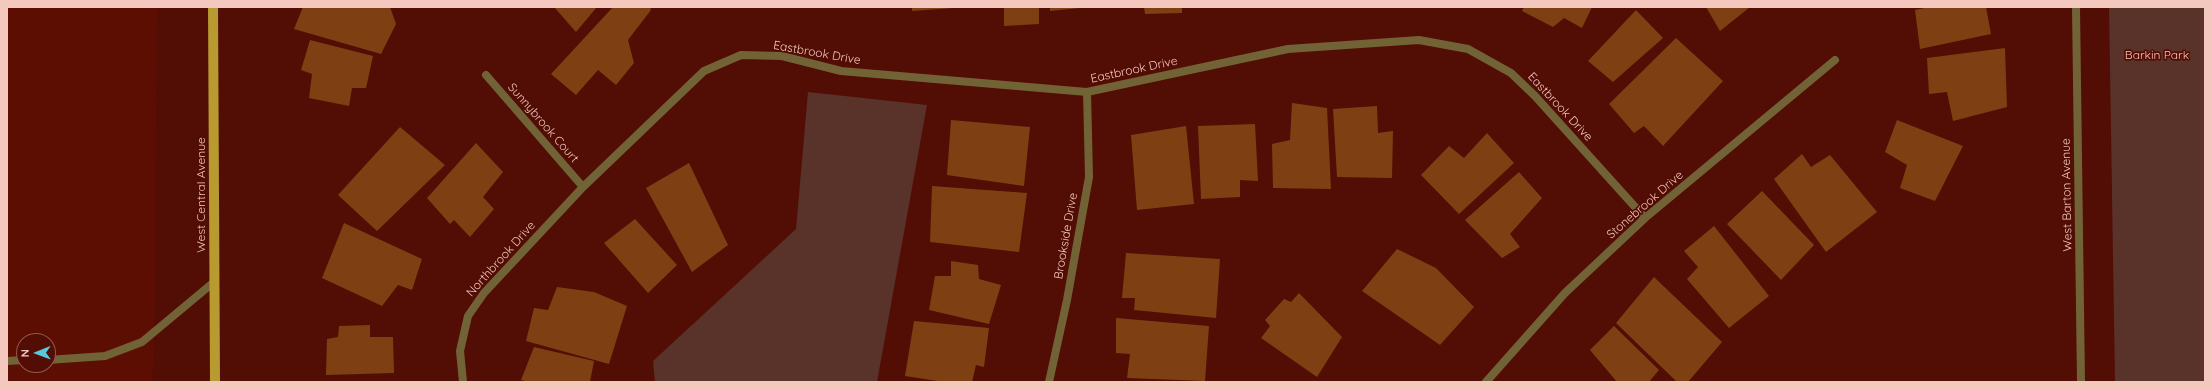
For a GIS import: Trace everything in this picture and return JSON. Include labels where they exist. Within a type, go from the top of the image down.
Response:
[{"type":"main road","name":"West Central Avenue","points":[[213,7],[215,382]]},
{"type":"street","name":"West Barton Avenue","points":[[2076,7],[2081,382]]},
{"type":"street","name":"Eastbrook Drive","points":[[582,187],[704,71],[741,55],[782,56],[841,71],[1087,92],[1288,49],[1419,40],[1468,49],[1511,73],[1536,96],[1645,218]]},
{"type":"street","name":"Stonebrook Drive","points":[[1486,382],[1565,293],[1645,218],[1835,60]]},
{"type":"street","name":"Sunnybrook Court","points":[[486,75],[582,187]]},
{"type":"street","name":"Brookside Drive","points":[[1048,382],[1067,300],[1089,177],[1087,92]]},
{"type":"street","name":"Northbrook Drive","points":[[463,382],[460,351],[468,316],[484,293],[582,187]]},
{"type":"street","points":[[56,359],[105,356],[142,342],[214,282]]},
{"type":"shaded area","points":[[7,7],[157,7],[154,364],[151,382],[7,382]]},
{"type":"green space","name":"Barkin Park","points":[[2109,7],[2205,7],[2205,382],[2115,382]]},
{"type":"green space","points":[[808,92],[927,105],[877,382],[655,382],[653,361],[796,229]]},
{"type":"building","points":[[303,7],[390,7],[396,24],[381,54],[294,29]]},
{"type":"building","points":[[554,7],[597,7],[576,32]]},
{"type":"building","points":[[613,7],[650,7],[651,10],[628,40],[634,63],[616,85],[598,70],[576,95],[551,74]]},
{"type":"building","points":[[912,7],[953,7],[953,8],[912,11]]},
{"type":"building","points":[[1004,7],[1039,7],[1039,24],[1004,26]]},
{"type":"building","points":[[1050,7],[1080,7],[1080,8],[1050,11]]},
{"type":"building","points":[[1144,7],[1182,7],[1182,13],[1145,14]]},
{"type":"building","points":[[1524,7],[1592,7],[1582,28],[1564,18],[1553,27],[1522,11]]},
{"type":"building","points":[[1706,7],[1750,7],[1720,31]]},
{"type":"building","points":[[1929,7],[1986,7],[1991,34],[1920,49],[1915,10]]},
{"type":"building","points":[[1636,10],[1663,38],[1613,82],[1588,61]]},
{"type":"building","points":[[1676,38],[1723,81],[1663,146],[1644,126],[1634,133],[1609,104]]},
{"type":"building","points":[[310,40],[373,56],[366,88],[352,88],[349,106],[309,98],[312,74],[301,70]]},
{"type":"building","points":[[2005,48],[2007,107],[1953,121],[1947,92],[1929,94],[1927,58]]},
{"type":"building","points":[[1292,103],[1327,108],[1331,189],[1273,188],[1272,144],[1290,140]]},
{"type":"building","points":[[1377,106],[1378,133],[1393,131],[1392,178],[1337,177],[1333,109]]},
{"type":"building","points":[[951,120],[1030,127],[1024,186],[947,175]]},
{"type":"building","points":[[1897,120],[1963,146],[1935,201],[1900,188],[1907,165],[1885,152]]},
{"type":"building","points":[[1255,124],[1258,181],[1240,180],[1240,197],[1201,199],[1198,126]]},
{"type":"building","points":[[1186,126],[1194,204],[1137,210],[1131,135]]},
{"type":"building","points":[[400,127],[445,165],[377,231],[338,195]]},
{"type":"building","points":[[1487,133],[1514,163],[1459,214],[1421,175],[1449,146],[1464,158]]},
{"type":"building","points":[[476,143],[503,172],[483,197],[494,209],[470,237],[454,220],[450,224],[427,198]]},
{"type":"building","points":[[1802,154],[1811,167],[1830,155],[1877,212],[1826,252],[1774,179]]},
{"type":"building","points":[[689,163],[728,245],[692,272],[646,188]]},
{"type":"building","points":[[1519,172],[1542,198],[1510,234],[1520,247],[1502,258],[1465,220]]},
{"type":"building","points":[[932,186],[1027,193],[1019,252],[930,242]]},
{"type":"building","points":[[1762,191],[1814,245],[1781,280],[1727,224]]},
{"type":"building","points":[[635,219],[677,265],[648,293],[604,243]]},
{"type":"building","points":[[344,223],[422,259],[412,290],[398,285],[382,306],[322,278]]},
{"type":"building","points":[[1714,226],[1769,296],[1729,328],[1687,279],[1698,267],[1684,251]]},
{"type":"building","points":[[1397,249],[1436,268],[1474,307],[1440,345],[1362,291]]},
{"type":"building","points":[[1126,253],[1220,259],[1216,318],[1134,310],[1135,298],[1122,298]]},
{"type":"building","points":[[951,261],[978,265],[979,279],[1001,285],[989,324],[929,310],[935,276],[951,276]]},
{"type":"building","points":[[1654,277],[1722,342],[1688,382],[1677,382],[1616,323]]},
{"type":"building","points":[[557,287],[594,292],[627,306],[609,364],[526,341],[534,308],[548,310]]},
{"type":"building","points":[[1299,293],[1342,337],[1317,377],[1261,338],[1270,326],[1265,320],[1284,299],[1291,302]]},
{"type":"building","points":[[1116,318],[1209,326],[1205,381],[1127,378],[1130,354],[1116,353]]},
{"type":"building","points":[[914,321],[989,328],[984,367],[976,365],[972,382],[944,382],[905,376]]},
{"type":"building","points":[[370,325],[370,337],[393,337],[394,373],[326,375],[327,339],[338,337],[339,326]]},
{"type":"building","points":[[1614,326],[1659,370],[1649,382],[1617,382],[1590,350]]},
{"type":"building","points":[[534,347],[594,361],[590,382],[529,382],[521,380]]}]
